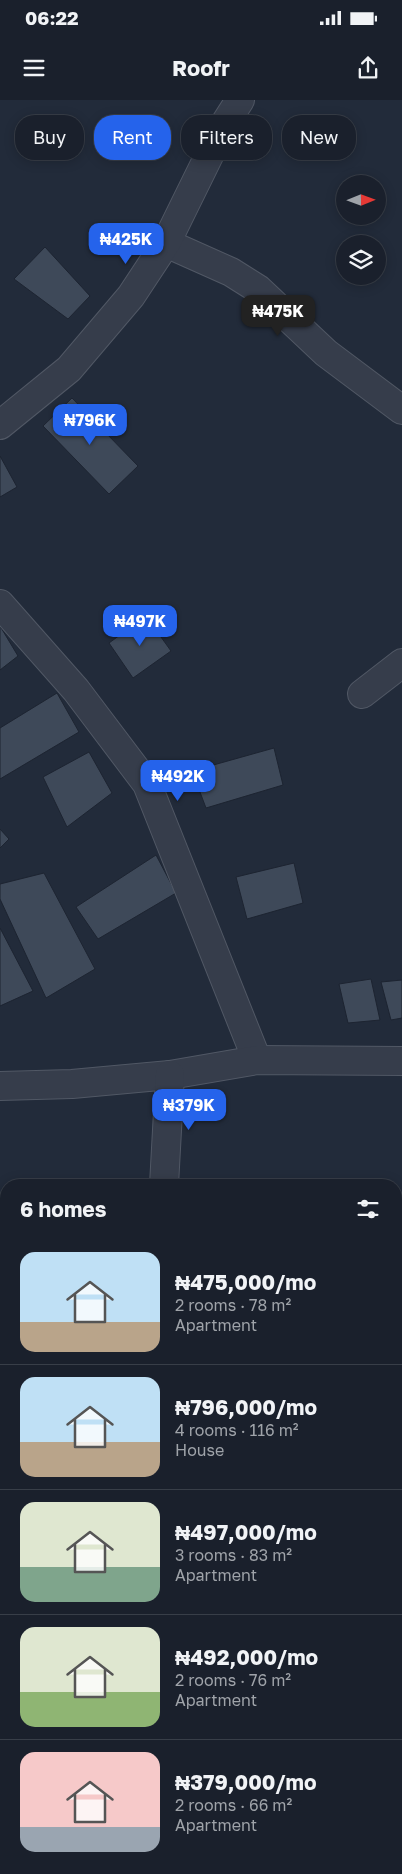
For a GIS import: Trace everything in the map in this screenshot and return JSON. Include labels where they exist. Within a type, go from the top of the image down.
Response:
[{"type":"street","points":[[0,425],[69,369],[131,296],[166,243],[224,125],[240,100]]},
{"type":"street","points":[[166,243],[231,272],[258,289],[326,353],[402,410]]},
{"type":"street","points":[[0,604],[76,690],[148,784],[257,1060]]},
{"type":"street","points":[[362,694],[402,663]]},
{"type":"street","points":[[0,1086],[72,1084],[170,1075],[257,1060],[402,1061]]},
{"type":"street","points":[[164,1179],[170,1075]]},
{"type":"building","points":[[45,247],[90,296],[68,319],[14,279]]},
{"type":"building","points":[[72,398],[138,466],[109,494],[43,426]]},
{"type":"building","points":[[0,456],[17,487],[0,497]]},
{"type":"building","points":[[146,616],[171,651],[133,678],[109,643]]},
{"type":"building","points":[[0,626],[18,656],[0,670]]},
{"type":"building","points":[[57,693],[79,732],[0,779],[0,728]]},
{"type":"building","points":[[274,748],[283,785],[206,808],[192,771]]},
{"type":"building","points":[[89,752],[112,793],[67,827],[43,777]]},
{"type":"building","points":[[0,829],[9,839],[0,848]]},
{"type":"building","points":[[156,855],[176,893],[98,939],[76,907]]},
{"type":"building","points":[[294,863],[303,903],[247,919],[236,877]]},
{"type":"building","points":[[44,873],[95,969],[46,998],[0,899],[0,884]]},
{"type":"building","points":[[0,928],[33,991],[0,1006]]},
{"type":"building","points":[[371,979],[380,1020],[348,1023],[339,984]]},
{"type":"building","points":[[402,980],[402,1018],[391,1020],[381,982]]}]
